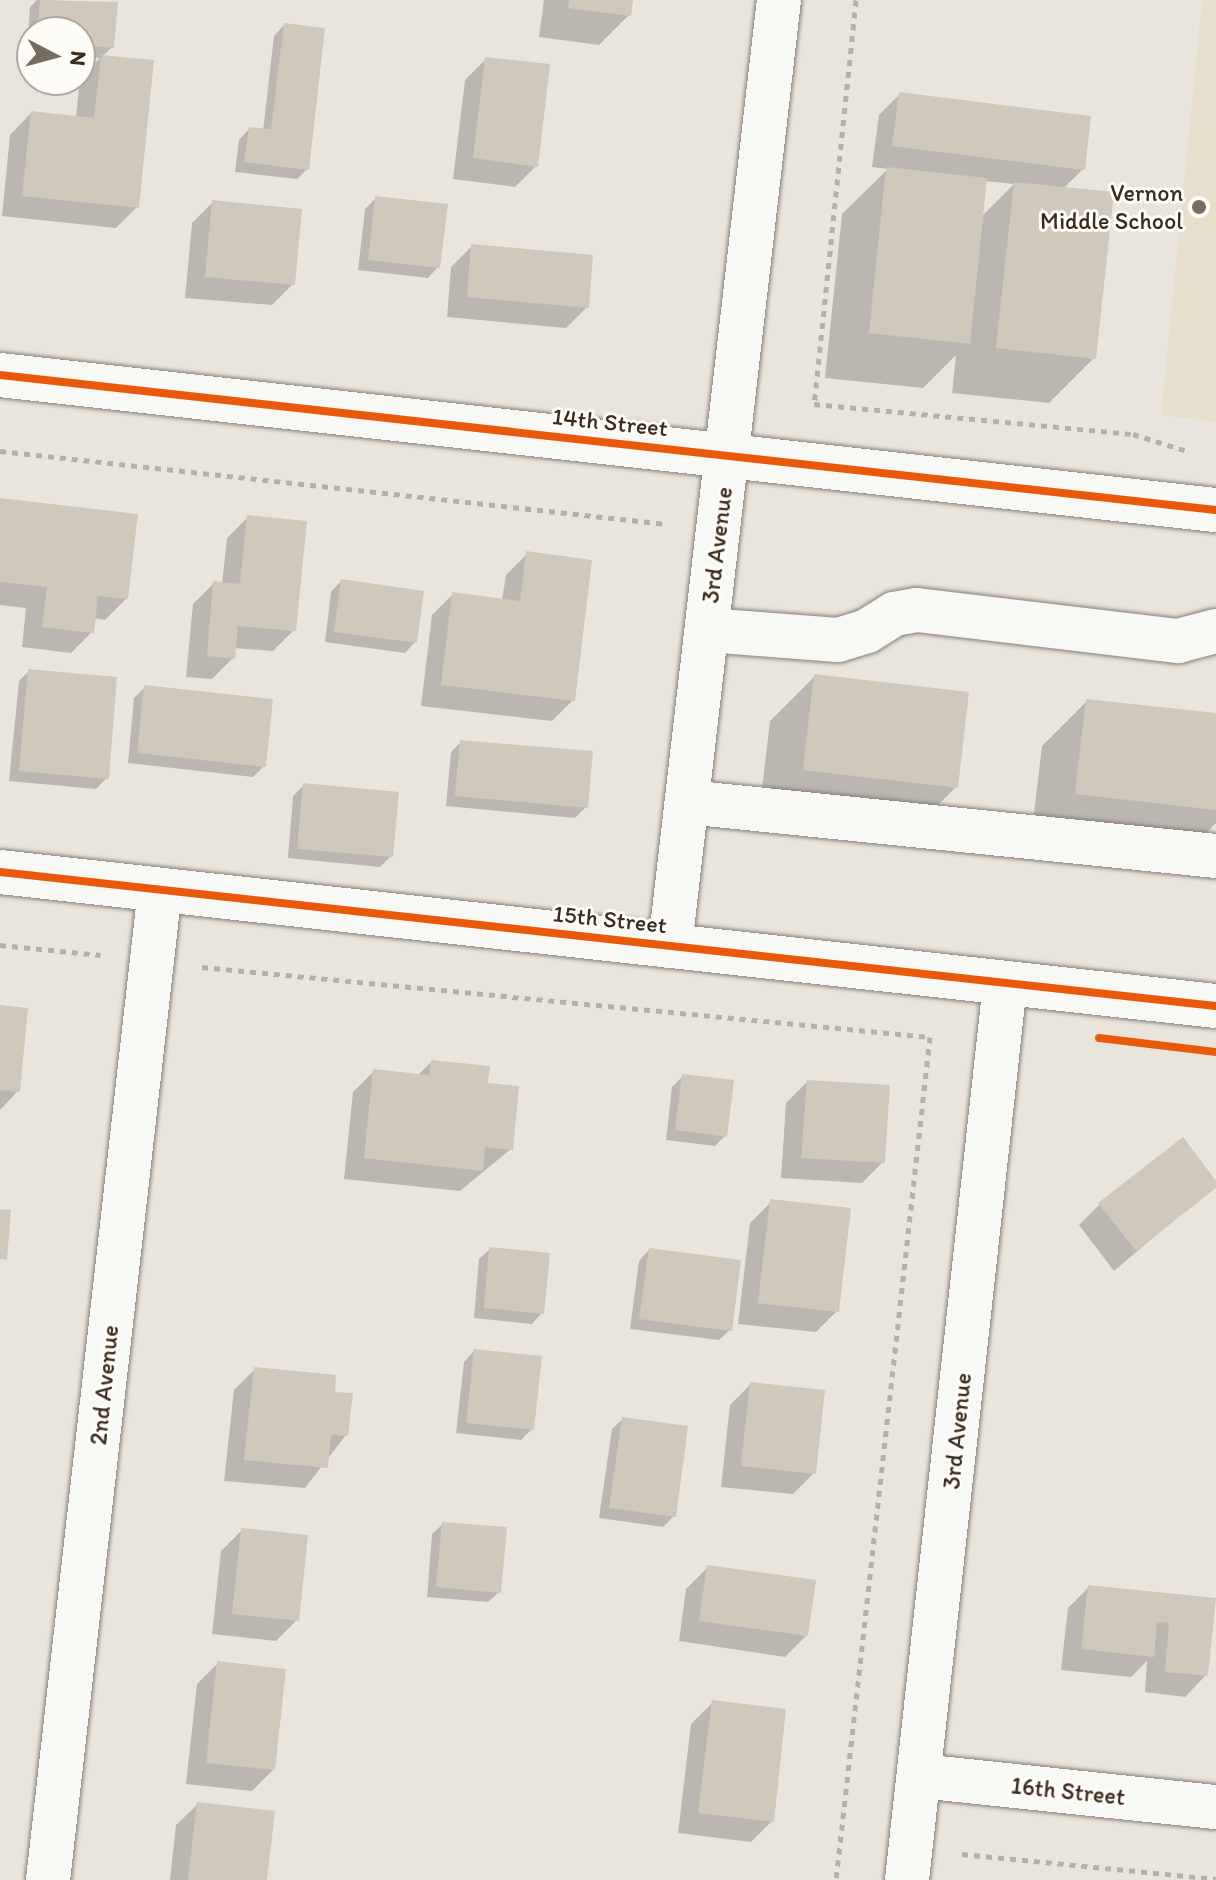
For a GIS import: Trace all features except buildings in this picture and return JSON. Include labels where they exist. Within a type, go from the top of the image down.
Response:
[{"type":"street","name":"3rd Avenue","points":[[670,946],[779,0]]},
{"type":"street","name":"14th Street","points":[[0,375],[1216,510]]},
{"type":"street","points":[[707,630],[838,640],[867,631],[894,614],[917,610],[1178,641],[1216,631]]},
{"type":"street","points":[[687,802],[1216,856]]},
{"type":"street","name":"15th Street","points":[[0,872],[1216,1006]]},
{"type":"street","name":"2nd Avenue","points":[[48,1880],[160,890]]},
{"type":"street","name":"3rd Avenue","points":[[909,1864],[1005,983]]},
{"type":"street","name":"16th Street","points":[[920,1776],[1216,1807]]},
{"type":"path","points":[[856,0],[814,404],[1133,434],[1194,452]]},
{"type":"path","points":[[0,451],[673,524]]},
{"type":"path","points":[[0,945],[930,1037],[836,1880]]},
{"type":"path","points":[[909,1864],[1216,1879]]},
{"type":"shaded area","name":"Vernon Middle School","points":[[1202,0],[1216,0],[1216,422],[1161,415]]},
{"type":"cycle path","points":[[0,375],[1216,510]]},
{"type":"cycle path","points":[[0,872],[1216,1006]]},
{"type":"cycle path","points":[[1099,1038],[1216,1052]]},
{"type":"place","name":"Vernon Middle School","points":[[1199,207]]}]
